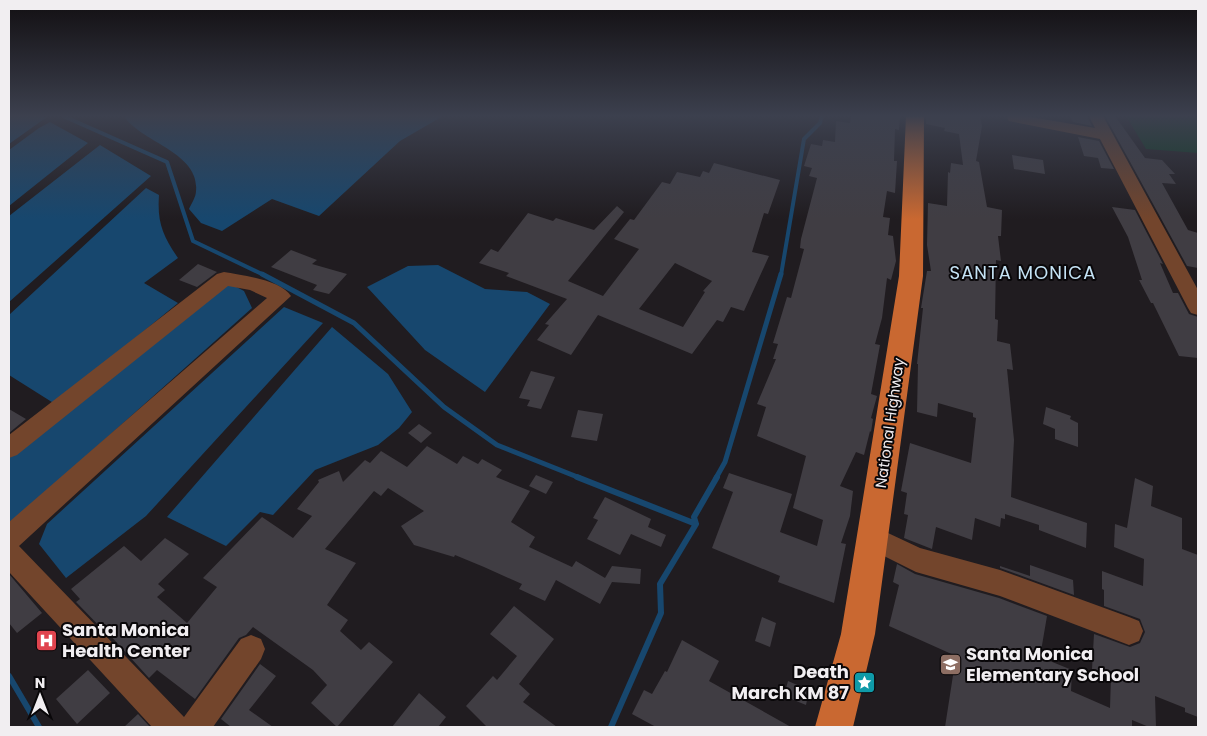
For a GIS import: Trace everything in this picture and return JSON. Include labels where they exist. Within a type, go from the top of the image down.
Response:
[{"type":"main road","name":"National Highway","points":[[834,727],[858,634],[911,276],[914,150]]},
{"type":"street","points":[[1114,150],[1198,308]]},
{"type":"street","points":[[9,448],[224,279],[254,284],[281,296],[9,538]]},
{"type":"street","points":[[873,538],[916,559],[1000,583],[1128,631]]},
{"type":"street","points":[[9,554],[173,727]]},
{"type":"street","points":[[195,727],[251,649]]},
{"type":"green space","points":[[1164,150],[1198,150],[1198,153]]},
{"type":"water","points":[[9,150],[79,150],[9,206]]},
{"type":"water","points":[[93,150],[109,150],[151,176],[9,302],[9,216]]},
{"type":"water","points":[[170,150],[390,150],[319,216],[272,199],[222,231],[201,223],[189,209],[196,191],[195,178],[189,166]]},
{"type":"water","points":[[146,188],[159,195],[159,214],[162,229],[168,243],[178,258],[144,283],[178,303],[55,404],[9,375],[9,315]]},
{"type":"water","points":[[438,265],[485,289],[527,292],[550,304],[485,392],[425,350],[367,287],[408,266]]},
{"type":"water","points":[[225,281],[244,291],[252,308],[9,525],[9,457]]},
{"type":"water","points":[[284,307],[323,323],[146,516],[66,578],[39,544],[47,524]]},
{"type":"water","points":[[332,327],[388,374],[412,412],[399,428],[378,445],[315,470],[273,515],[260,512],[226,546],[167,517]]},
{"type":"building","points":[[809,150],[894,150],[894,161],[897,161],[895,193],[887,191],[883,217],[890,218],[888,235],[893,236],[896,261],[891,280],[887,278],[882,318],[875,344],[880,345],[871,394],[877,396],[871,418],[873,419],[871,432],[864,455],[856,452],[840,486],[853,491],[850,516],[841,543],[846,544],[834,603],[778,582],[780,576],[712,548],[733,492],[723,488],[729,473],[792,494],[780,532],[817,546],[823,520],[793,508],[806,456],[757,436],[766,407],[757,404],[776,359],[773,359],[778,344],[773,343],[787,297],[791,298],[804,249],[800,248],[801,239],[817,178],[809,176],[812,168],[804,166]]},
{"type":"building","points":[[961,150],[978,150],[976,161],[979,162],[987,207],[1002,210],[1001,236],[998,236],[1001,261],[996,260],[995,319],[998,320],[997,341],[1010,344],[1013,370],[1007,369],[1014,440],[1011,497],[1087,523],[1086,548],[1039,530],[1039,525],[1005,514],[1005,519],[1001,518],[1000,527],[975,518],[972,540],[936,527],[932,549],[904,538],[908,515],[904,514],[907,493],[901,491],[910,443],[971,463],[976,418],[973,417],[973,413],[938,403],[937,417],[917,412],[917,364],[923,308],[921,308],[927,271],[931,271],[927,245],[928,203],[947,206],[948,172],[950,173],[951,163],[963,165]]},
{"type":"building","points":[[1082,150],[1104,150],[1114,169],[1101,168],[1098,158],[1084,156]]},
{"type":"building","points":[[1124,150],[1140,150],[1145,158],[1162,160],[1175,174],[1169,174],[1176,184],[1162,183],[1188,230],[1198,233],[1198,268],[1187,266]]},
{"type":"building","points":[[1012,155],[1043,160],[1045,174],[1014,169]]},
{"type":"building","points":[[714,163],[780,180],[768,214],[764,213],[752,252],[769,256],[744,311],[731,307],[723,322],[717,320],[692,354],[598,315],[571,355],[537,340],[549,325],[545,324],[567,299],[506,276],[509,273],[479,263],[491,249],[498,252],[528,213],[553,221],[556,218],[594,230],[617,206],[624,212],[568,281],[603,296],[639,249],[614,239],[630,219],[634,220],[662,182],[670,184],[677,172],[700,177],[703,171],[709,173]],"holes":[[[675,263],[712,281],[703,291],[705,292],[683,327],[639,309]]]},
{"type":"building","points":[[1112,207],[1135,210],[1163,264],[1160,263],[1173,293],[1178,293],[1189,314],[1198,317],[1198,358],[1179,356],[1153,303],[1151,303],[1139,280],[1142,280],[1128,237]]},
{"type":"building","points":[[291,250],[317,260],[312,264],[347,274],[329,294],[313,290],[317,285],[271,267]]},
{"type":"building","points":[[198,264],[217,272],[197,287],[179,280]]},
{"type":"building","points":[[531,371],[555,377],[541,409],[527,406],[530,400],[519,398]]},
{"type":"building","points":[[1046,407],[1071,416],[1070,419],[1078,423],[1078,447],[1055,439],[1055,429],[1043,424]]},
{"type":"building","points":[[9,409],[26,419],[9,433]]},
{"type":"building","points":[[578,410],[603,414],[597,441],[571,437]]},
{"type":"building","points":[[419,424],[432,433],[421,443],[408,433]]},
{"type":"building","points":[[427,446],[457,464],[463,456],[478,464],[482,459],[502,470],[496,477],[530,491],[511,522],[535,537],[529,547],[572,567],[576,561],[605,578],[612,566],[641,569],[640,584],[612,582],[600,604],[556,580],[545,601],[519,589],[522,584],[484,567],[455,555],[454,557],[414,545],[401,526],[424,511],[388,488],[381,496],[374,491],[325,549],[356,563],[327,605],[348,620],[340,631],[361,650],[369,642],[393,662],[337,727],[311,703],[327,685],[313,670],[253,627],[246,635],[239,638],[195,699],[157,670],[149,678],[109,634],[76,602],[80,599],[71,589],[124,546],[141,561],[165,538],[189,554],[158,584],[165,590],[157,597],[187,623],[217,587],[203,578],[262,517],[293,538],[312,516],[297,509],[319,482],[318,480],[339,471],[343,482],[365,460],[370,463],[381,451],[407,467]]},
{"type":"building","points":[[536,475],[553,482],[546,494],[529,486]]},
{"type":"building","points":[[1135,478],[1153,486],[1151,506],[1182,518],[1182,549],[1198,555],[1198,717],[1185,712],[1185,708],[1155,696],[1156,727],[1149,727],[1132,720],[1132,727],[945,727],[956,656],[889,626],[899,585],[893,582],[897,564],[915,574],[999,598],[1047,616],[1040,657],[1072,670],[1071,691],[1110,708],[1111,677],[1092,669],[1094,634],[1130,647],[1140,643],[1145,632],[1140,619],[1104,606],[1104,590],[1102,589],[1102,571],[1143,586],[1144,559],[1114,547],[1115,524],[1127,528]]},
{"type":"building","points":[[605,497],[651,519],[648,527],[666,535],[661,547],[631,534],[620,555],[587,539],[598,520],[593,518]]},
{"type":"building","points":[[1030,565],[1073,580],[1074,595],[1000,568],[1000,566],[1030,576]]},
{"type":"building","points":[[9,574],[42,613],[17,633],[9,623]]},
{"type":"building","points":[[514,606],[554,639],[519,684],[530,694],[523,702],[557,727],[487,727],[466,706],[493,676],[497,680],[517,656],[490,634]]},
{"type":"building","points":[[762,617],[776,623],[770,647],[755,641]]},
{"type":"building","points":[[682,640],[719,661],[709,681],[791,727],[656,727],[632,714],[644,690],[652,694],[665,671],[667,672]]},
{"type":"building","points":[[260,664],[276,676],[249,710],[273,727],[231,727],[221,719]]},
{"type":"building","points":[[88,670],[110,693],[77,724],[56,699]]},
{"type":"building","points":[[788,681],[809,690],[806,705],[784,696]]},
{"type":"building","points":[[419,693],[446,717],[438,727],[392,727]]},
{"type":"building","points":[[138,714],[150,727],[124,727]]},
{"type":"waterway","points":[[141,150],[167,162],[193,241],[263,274]]},
{"type":"waterway","points":[[781,275],[802,150]]},
{"type":"waterway","points":[[263,274],[354,323],[444,407],[497,445],[580,478]]},
{"type":"waterway","points":[[716,478],[725,462],[781,274]]},
{"type":"waterway","points":[[577,477],[696,524]]},
{"type":"waterway","points":[[696,524],[694,517],[717,477]]},
{"type":"waterway","points":[[611,727],[661,613],[660,584],[696,524]]},
{"type":"waterway","points":[[9,676],[39,727]]},
{"type":"place","name":"Santa Monica Health Center","points":[[46,640]]},
{"type":"place","name":"Santa Monica Elementary School","points":[[950,664]]},
{"type":"place","name":"Death March KM 87","points":[[865,682]]},
{"type":"district","name":"SANTA MONICA","points":[[1023,273]]}]
